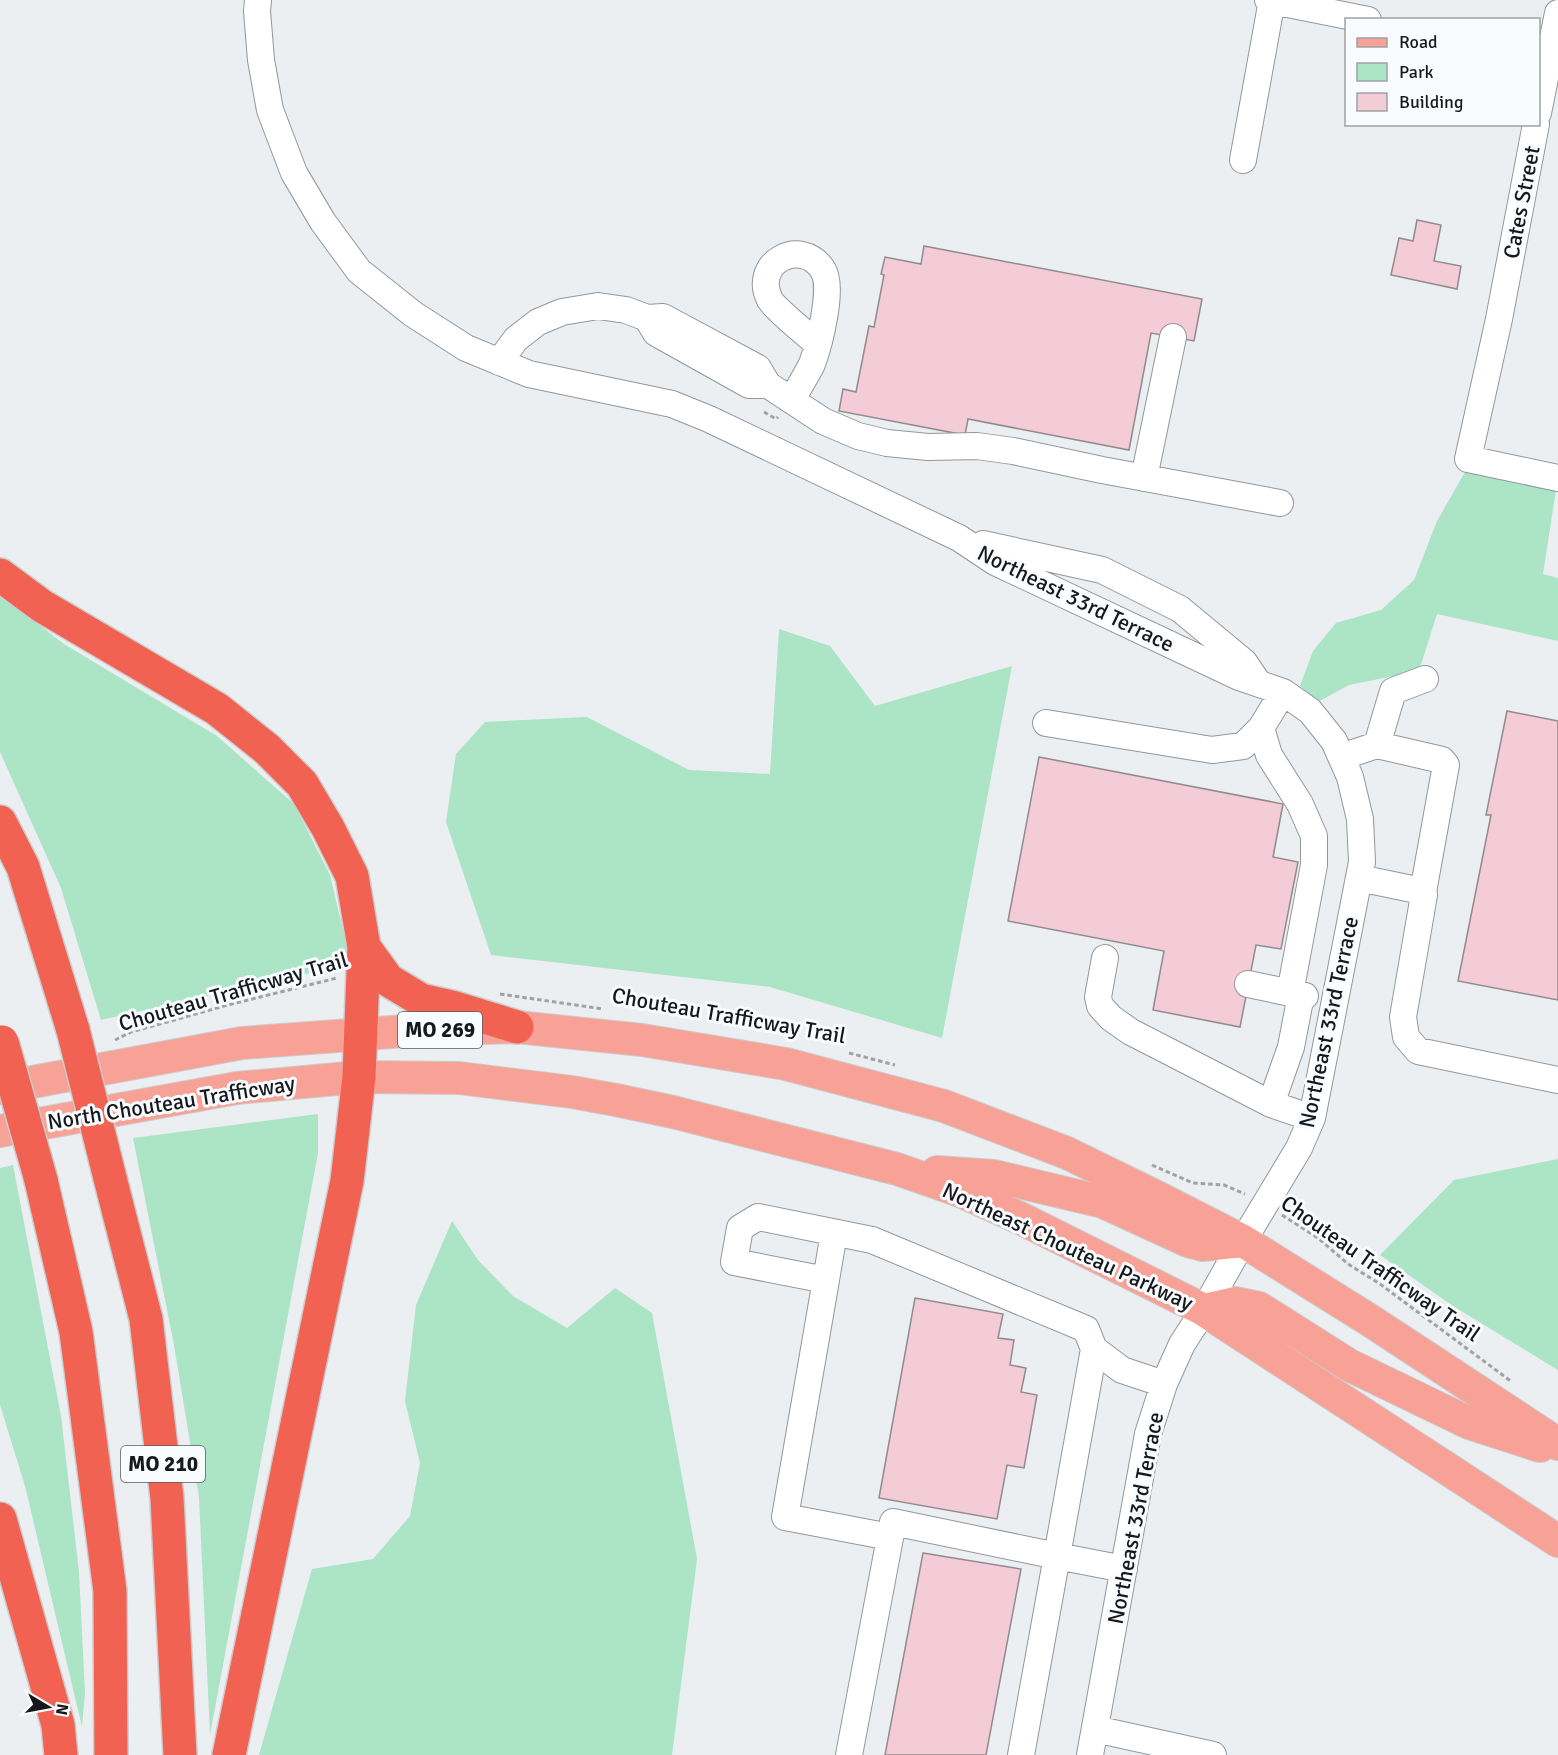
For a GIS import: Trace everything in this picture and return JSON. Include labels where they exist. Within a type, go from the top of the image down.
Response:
[{"type":"highway","points":[[0,574],[42,606],[217,710],[267,749],[302,784],[328,828],[351,876],[364,959],[359,1077],[347,1180],[229,1755]]},
{"type":"highway","name":"MO 210","points":[[0,822],[23,867],[73,1030],[146,1319],[167,1498],[180,1755]]},
{"type":"highway","points":[[364,959],[388,980],[421,1000],[452,1006],[517,1027]]},
{"type":"highway","name":"MO 210","points":[[1,1040],[41,1180],[76,1332],[110,1591],[111,1755]]},
{"type":"highway","points":[[0,1519],[58,1725],[62,1755]]},
{"type":"main road","name":"North Chouteau Trafficway","points":[[0,1088],[242,1043],[362,1034],[517,1027]]},
{"type":"main road","points":[[517,1027],[642,1040],[786,1064],[944,1106],[1067,1153],[1243,1241],[1371,1321],[1558,1444]]},
{"type":"main road","name":"North Chouteau Trafficway","points":[[0,1131],[237,1088],[359,1077],[459,1078],[522,1085]]},
{"type":"main road","name":"Northeast Chouteau Parkway","points":[[522,1085],[572,1092],[674,1112],[897,1169],[960,1191],[1022,1219],[1204,1310],[1558,1540]]},
{"type":"main road","points":[[897,1169],[994,1176],[1103,1202],[1188,1241],[1203,1245],[1243,1241]]},
{"type":"main road","points":[[1204,1310],[1235,1303],[1259,1308],[1349,1365],[1469,1423],[1558,1452]]},
{"type":"street","name":"Northeast 33rd Terrace","points":[[258,0],[261,60],[270,110],[294,173],[323,222],[359,271],[413,314],[466,348],[529,374],[672,404],[742,434],[959,538],[995,562],[1271,689],[1310,711],[1334,741],[1350,777],[1360,819],[1362,862],[1312,1118],[1299,1148],[1182,1344],[1164,1384],[1148,1434],[1090,1755]]},
{"type":"street","points":[[1243,160],[1270,0],[1358,18]]},
{"type":"street","name":"Cates Street","points":[[1540,107],[1558,14]]},
{"type":"street","name":"Cates Street","points":[[1536,126],[1468,459],[1558,478]]},
{"type":"street","points":[[499,362],[516,339],[538,322],[561,312],[598,306],[626,310],[647,318],[663,317],[758,368],[768,385],[824,421],[858,436],[887,443],[928,447],[977,446],[1013,451],[1280,503]]},
{"type":"street","points":[[1144,478],[1173,337]]},
{"type":"street","points":[[792,400],[812,364],[817,344]]},
{"type":"street","name":"Northeast 33rd Terrace","points":[[959,538],[1101,570],[1112,575],[1180,609],[1244,662],[1271,689]]},
{"type":"street","points":[[1097,610],[1112,575]]},
{"type":"street","points":[[1124,623],[1138,589]]},
{"type":"street","points":[[1377,745],[1393,691],[1425,679]]},
{"type":"street","points":[[1046,723],[1212,750],[1244,746],[1261,728],[1271,689]]},
{"type":"street","points":[[1261,728],[1269,755],[1300,804],[1314,836],[1314,865],[1295,994],[1291,1047],[1271,1104]]},
{"type":"street","points":[[1341,757],[1377,745],[1442,760],[1446,765],[1423,892],[1424,902],[1402,1017],[1406,1037],[1418,1051],[1558,1080]]},
{"type":"street","points":[[1359,878],[1423,892]]},
{"type":"street","points":[[1105,958],[1098,998],[1100,1006],[1111,1018],[1140,1037],[1271,1104],[1312,1118]]},
{"type":"street","points":[[1248,984],[1334,1002]]},
{"type":"street","points":[[826,1280],[734,1262],[740,1228],[758,1218],[872,1240],[1086,1329],[1094,1349],[1122,1370],[1164,1384]]},
{"type":"street","points":[[834,1233],[785,1517],[890,1537]]},
{"type":"street","points":[[1021,1755],[1094,1349]]},
{"type":"street","points":[[849,1755],[893,1522],[1124,1569]]},
{"type":"street","points":[[1095,1729],[1213,1755]]},
{"type":"path","name":"Chouteau Trafficway Trail","points":[[112,1042],[132,1032],[228,1005],[364,959]]},
{"type":"path","name":"Chouteau Trafficway Trail","points":[[492,992],[609,1010]]},
{"type":"path","name":"Chouteau Trafficway Trail","points":[[843,1052],[897,1066]]},
{"type":"path","name":"Chouteau Trafficway Trail","points":[[1145,1162],[1193,1183],[1232,1187],[1264,1205],[1318,1238],[1348,1264],[1380,1284],[1515,1384]]},
{"type":"green space","points":[[1465,472],[1556,490],[1543,574],[1558,578],[1558,641],[1437,614],[1419,671],[1349,685],[1318,702],[1300,686],[1313,651],[1336,623],[1381,610],[1414,580],[1437,521]]},
{"type":"green space","points":[[0,595],[64,644],[217,736],[294,804],[330,875],[351,964],[101,1020],[61,888],[0,752]]},
{"type":"green space","points":[[779,629],[830,646],[875,706],[1012,666],[942,1038],[770,987],[491,955],[446,822],[456,754],[485,722],[587,717],[689,770],[770,774]]},
{"type":"green space","points":[[318,1114],[318,1153],[210,1735],[199,1497],[174,1345],[133,1138]]},
{"type":"green space","points":[[1558,1159],[1558,1370],[1453,1306],[1380,1255],[1454,1180]]},
{"type":"green space","points":[[13,1165],[61,1416],[79,1572],[85,1693],[82,1727],[25,1486],[0,1405],[0,1168]]},
{"type":"green space","points":[[452,1221],[478,1260],[513,1296],[567,1328],[615,1288],[652,1313],[697,1559],[672,1755],[259,1755],[312,1569],[373,1559],[410,1516],[420,1463],[405,1401],[416,1305]]},
{"type":"building","points":[[1417,220],[1441,225],[1434,261],[1461,266],[1457,289],[1391,275],[1399,238],[1413,241]]},
{"type":"building","points":[[924,246],[1202,299],[1194,341],[1151,333],[1129,450],[968,419],[965,435],[839,411],[843,389],[856,392],[869,326],[874,327],[884,275],[881,274],[885,257],[921,264]]},
{"type":"building","points":[[1507,711],[1558,721],[1558,1000],[1458,981],[1491,815],[1486,815]]},
{"type":"building","points":[[1039,757],[1283,804],[1273,857],[1298,862],[1281,949],[1256,945],[1240,1027],[1153,1010],[1164,951],[1008,921]]},
{"type":"building","points":[[915,1298],[1003,1314],[998,1338],[1014,1340],[1010,1365],[1026,1368],[1021,1392],[1037,1395],[1024,1468],[1007,1465],[997,1519],[879,1498]]},
{"type":"building","points":[[923,1553],[1021,1569],[986,1755],[885,1755]]}]
